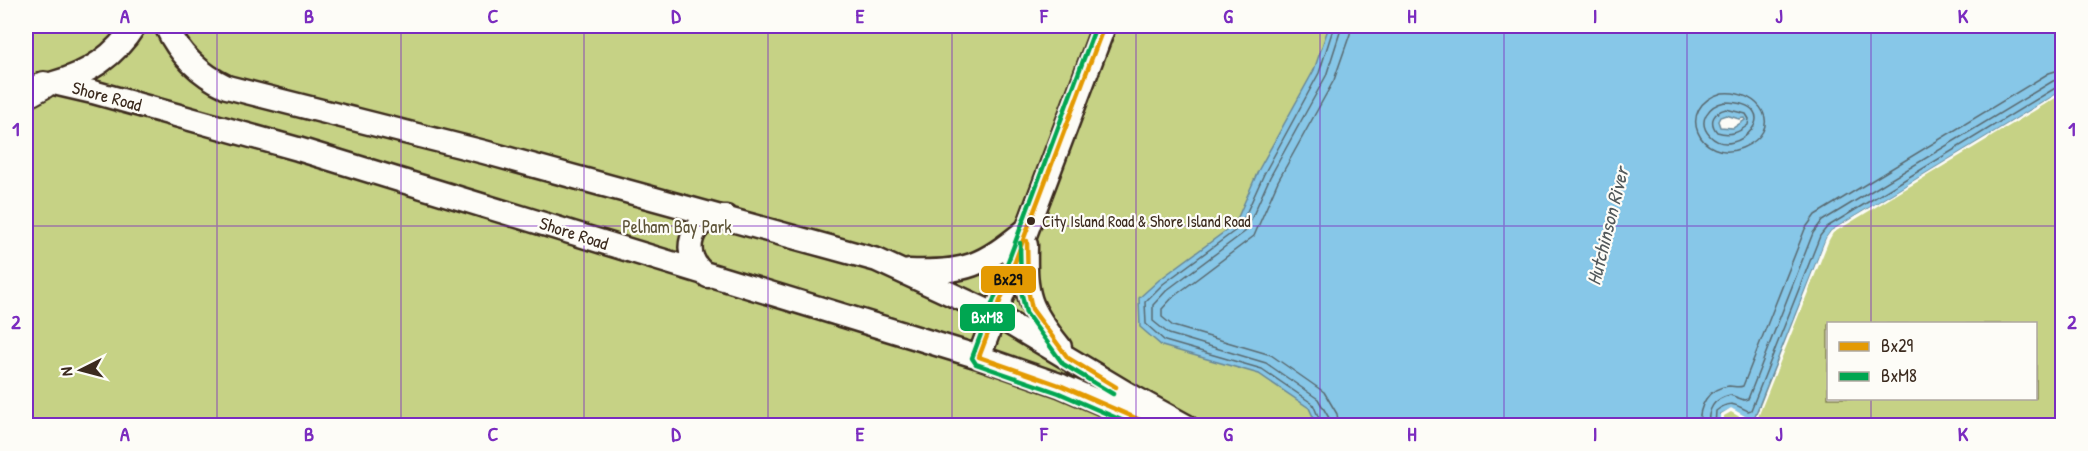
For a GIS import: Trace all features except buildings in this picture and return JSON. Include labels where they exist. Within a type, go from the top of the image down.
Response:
[{"type":"main road","points":[[37,87],[77,76],[97,65],[114,51],[134,26]]},
{"type":"main road","points":[[166,26],[174,41],[193,65],[209,78],[227,87],[484,152],[726,217],[867,257],[901,270],[994,314],[1186,426]]},
{"type":"main road","points":[[979,357],[1104,26]]},
{"type":"main road","name":"Shore Road","points":[[37,87],[93,92],[298,149],[529,219],[979,357],[1062,386],[1155,426]]},
{"type":"main road","points":[[709,276],[698,268],[692,259],[691,242],[696,230],[703,222],[714,217],[726,217]]},
{"type":"main road","points":[[901,270],[942,271],[978,263],[993,256],[1027,229]]},
{"type":"main road","points":[[1027,229],[1026,273],[1032,309],[1068,358]]},
{"type":"green space","name":"Pelham Bay Park","points":[[26,26],[1349,26],[1415,425],[26,425]]},
{"type":"green space","points":[[2062,91],[2062,425],[1721,426],[1721,414],[1731,408],[1754,421],[1826,238],[1831,231]]},
{"type":"water","name":"Hutchinson River","points":[[1329,26],[2062,26],[2062,91],[1831,231],[1826,238],[1753,421],[1731,409],[1721,414],[1721,426],[1317,425],[1309,408],[1259,374],[1162,346],[1140,327],[1139,298],[1159,280],[1235,224],[1258,171],[1314,70]],"holes":[[[1726,115],[1739,119],[1744,118],[1745,120],[1733,128],[1720,127],[1718,121],[1720,117]]]},
{"type":"pier","points":[[2062,91],[2062,94],[1833,233],[1756,422],[1752,424],[1731,412],[1724,416],[1724,426],[1721,425],[1721,414],[1731,408],[1754,421],[1826,238],[1831,231]]},
{"type":"transit line","name":"BxM8","points":[[1096,26],[972,358],[976,364],[1059,393],[1135,426]]},
{"type":"transit line","name":"Bx29","points":[[1104,26],[979,357],[1062,386],[1154,426]]},
{"type":"transit line","name":"Bx29","points":[[1027,241],[1028,290],[1032,309],[1068,358],[1116,387]]},
{"type":"transit line","name":"BxM8","points":[[1020,243],[1021,291],[1026,313],[1063,364],[1113,394]]},
{"type":"place","name":"City Island Road & Shore Island Road","points":[[1031,221]]}]
